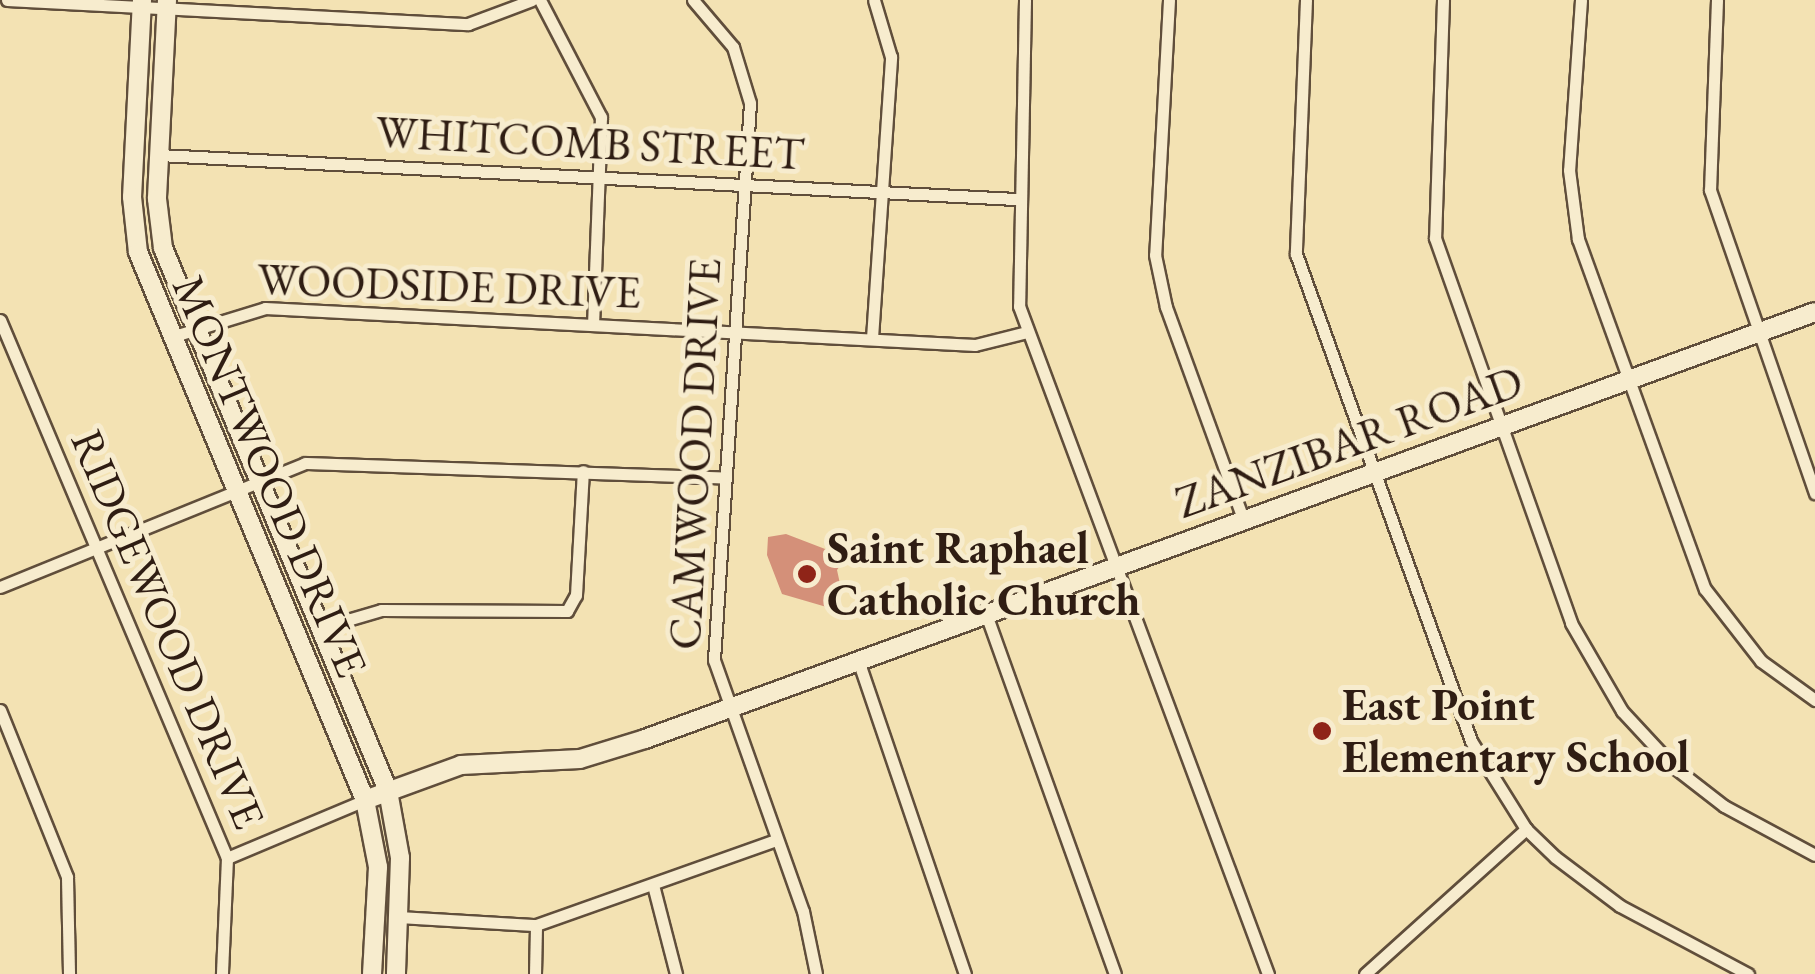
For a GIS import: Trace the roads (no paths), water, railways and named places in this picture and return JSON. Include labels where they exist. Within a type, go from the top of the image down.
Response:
[{"type":"main road","name":"MONTWOOD DRIVE","points":[[142,3],[134,229],[171,337],[365,800],[378,866],[372,974]]},
{"type":"main road","name":"MONTWOOD DRIVE","points":[[166,4],[159,155],[163,248],[388,792],[400,917],[396,974]]},
{"type":"main road","name":"ZANZIBAR ROAD","points":[[365,800],[462,766],[580,760],[1815,312]]},
{"type":"street","points":[[7,0],[166,4],[468,24],[532,0]]},
{"type":"street","points":[[540,0],[596,98],[602,178],[593,324]]},
{"type":"street","name":"CAMWOOD DRIVE","points":[[693,0],[733,47],[747,83],[746,186],[713,648],[730,708],[803,910],[816,974]]},
{"type":"street","points":[[872,338],[891,57],[874,0]]},
{"type":"street","points":[[1025,0],[1015,286],[1027,332],[1268,974]]},
{"type":"street","points":[[1169,0],[1155,254],[1166,307],[1243,519]]},
{"type":"street","points":[[1306,0],[1296,254],[1471,741],[1526,829],[1605,896],[1748,974]]},
{"type":"street","points":[[1444,0],[1432,219],[1500,427],[1571,623],[1622,711],[1724,806],[1815,854]]},
{"type":"street","points":[[1581,0],[1570,201],[1706,590],[1761,661],[1815,700]]},
{"type":"street","points":[[1718,0],[1710,190],[1815,493]]},
{"type":"street","name":"WHITCOMB STREET","points":[[159,155],[1017,199]]},
{"type":"street","name":"WOODSIDE DRIVE","points":[[171,337],[265,308],[976,345],[1027,332]]},
{"type":"street","name":"RIDGEWOOD DRIVE","points":[[0,320],[227,858],[222,974]]},
{"type":"street","points":[[0,588],[256,478],[340,460],[725,478]]},
{"type":"street","points":[[320,628],[393,609],[567,611],[576,594],[583,471]]},
{"type":"street","points":[[986,614],[1115,974]]},
{"type":"street","points":[[858,660],[964,974]]},
{"type":"street","points":[[0,710],[64,866],[73,921],[69,974]]},
{"type":"street","name":"ZANZIBAR ROAD","points":[[227,858],[365,800]]},
{"type":"street","points":[[1365,974],[1526,829]]},
{"type":"street","points":[[400,917],[536,925],[776,840]]},
{"type":"street","points":[[653,884],[676,974]]},
{"type":"street","points":[[535,974],[536,925]]},
{"type":"place","name":"Saint Raphael Catholic Church","points":[[807,574]]},
{"type":"place","name":"East Point Elementary School","points":[[1322,731]]}]
